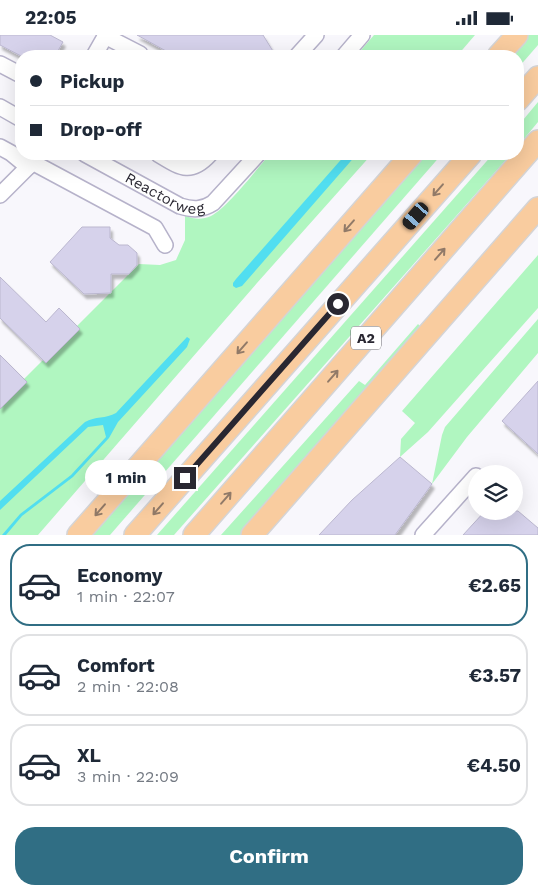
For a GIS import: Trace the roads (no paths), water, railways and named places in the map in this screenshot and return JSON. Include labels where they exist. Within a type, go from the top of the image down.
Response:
[{"type":"highway","points":[[503,50],[517,35]]},
{"type":"highway","points":[[524,93],[538,77]]},
{"type":"highway","name":"A2","points":[[524,157],[538,141]]},
{"type":"highway","points":[[78,535],[407,160]]},
{"type":"highway","points":[[135,535],[465,160]]},
{"type":"highway","name":"A2","points":[[194,535],[521,160]]},
{"type":"highway","points":[[252,535],[538,209]]},
{"type":"street","points":[[97,50],[106,35],[133,50]]},
{"type":"street","points":[[302,50],[316,35]]},
{"type":"street","points":[[349,50],[362,35]]},
{"type":"street","points":[[0,64],[15,72]]},
{"type":"street","points":[[0,107],[15,116]]},
{"type":"street","points":[[0,147],[15,155]]},
{"type":"street","name":"Reactorweg","points":[[96,160],[180,206],[198,209],[213,203],[252,160]]},
{"type":"street","name":"Reactorweg","points":[[168,160],[180,167],[191,168],[204,160]]},
{"type":"street","points":[[0,195],[32,161],[155,228],[165,245]]},
{"type":"street","points":[[423,535],[468,485]]},
{"type":"water","points":[[341,160],[352,160],[242,286],[236,288],[233,286],[236,279]]},
{"type":"water","points":[[187,337],[190,339],[187,347],[118,422],[109,438],[73,477],[22,516],[6,535],[2,535],[20,514],[71,475],[106,437],[103,425],[88,427],[0,510],[0,501],[85,422],[116,413]]}]
